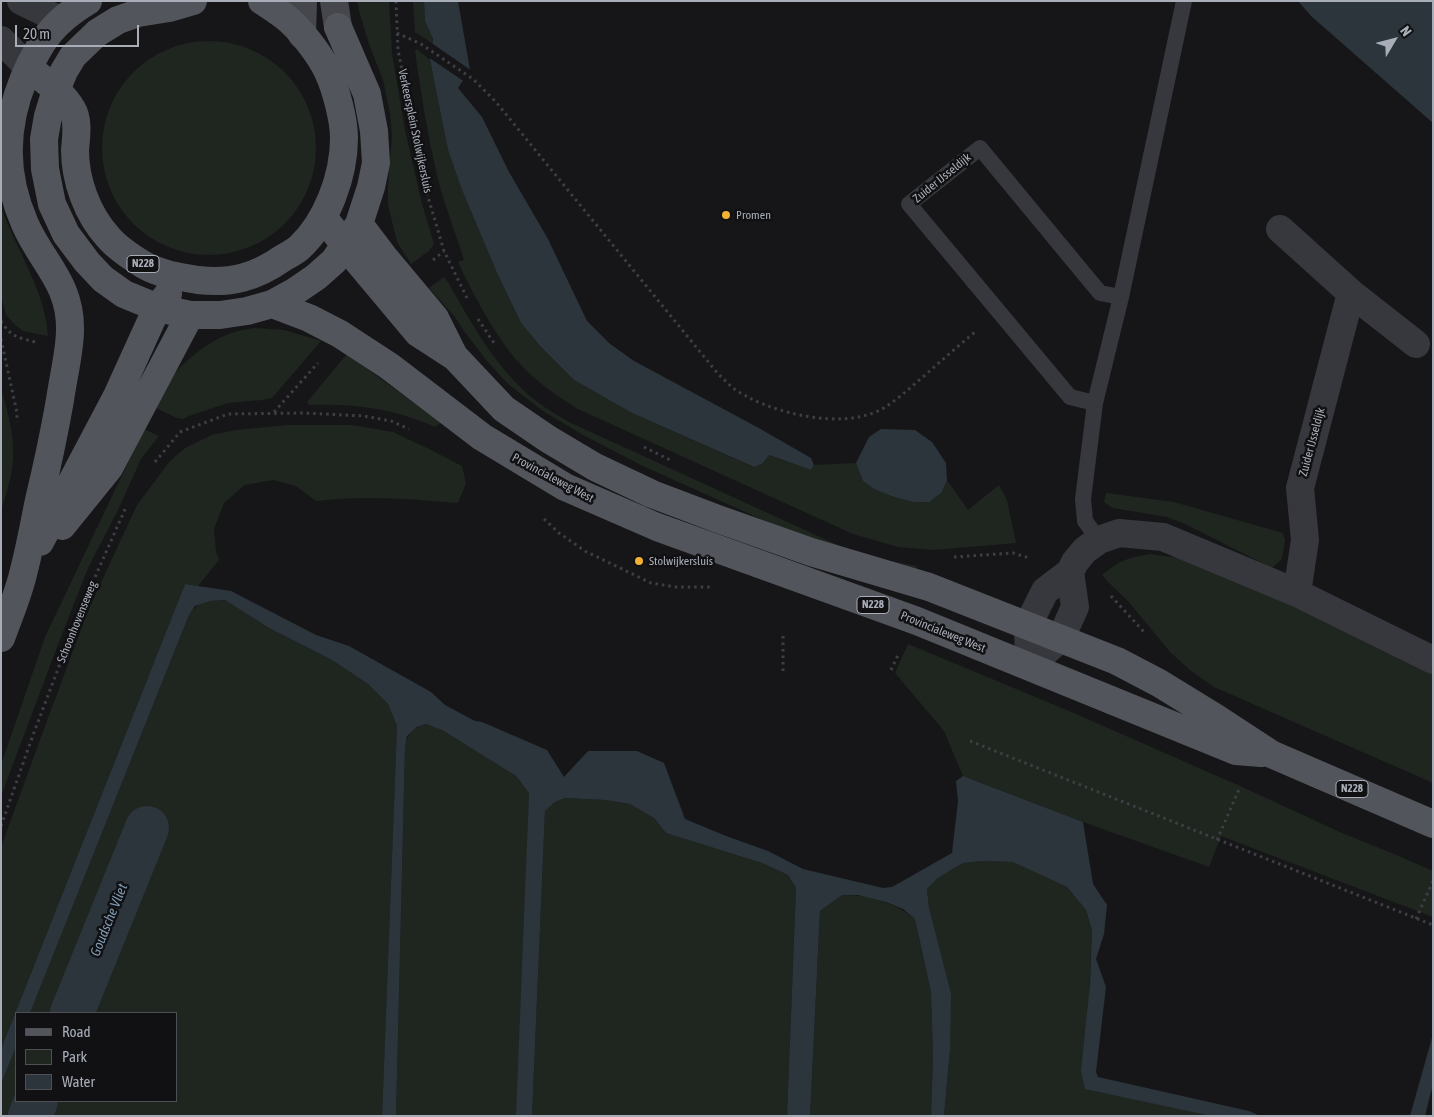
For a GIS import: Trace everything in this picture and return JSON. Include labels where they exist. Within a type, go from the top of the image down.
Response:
[{"type":"main road","points":[[1,638],[24,572],[56,425],[70,330],[67,303],[63,289],[25,224],[10,175],[10,121],[17,96],[35,52],[60,20],[88,1]]},
{"type":"main road","name":"N228","points":[[193,1],[169,8],[138,13],[118,20],[97,33],[73,56],[64,71],[48,116],[44,139],[45,169],[52,204],[66,234],[87,262],[103,279],[124,294],[158,308],[190,315],[220,315],[272,304],[316,277],[334,261],[352,234],[371,187],[376,163],[374,131],[367,94],[336,14]]},
{"type":"main road","name":"N228","points":[[29,68],[56,90],[73,110],[77,130],[75,150],[76,172],[94,218],[108,237],[128,254],[164,274],[205,281],[227,281],[249,277],[270,268],[299,248],[322,218],[332,198],[340,169],[344,138],[340,109],[328,72],[313,49],[286,17],[262,1]]},
{"type":"main road","points":[[302,35],[303,1]]},
{"type":"main road","name":"N228","points":[[322,218],[352,234]]},
{"type":"main road","name":"Provincialeweg West","points":[[352,234],[384,257],[435,318],[455,357],[504,409],[595,468],[652,494],[744,529],[811,552],[929,587],[1117,661],[1159,683],[1271,754],[1433,824]]},
{"type":"main road","points":[[24,572],[117,396],[158,308],[181,277]]},
{"type":"main road","name":"Provincialeweg West","points":[[272,304],[309,318],[340,334],[389,366],[482,438],[565,487],[619,512],[918,621],[1236,751],[1271,754]]},
{"type":"main road","points":[[24,572],[109,468],[190,315]]},
{"type":"street","points":[[21,1],[60,20]]},
{"type":"street","name":"N228","points":[[1,40],[29,68]]},
{"type":"street","points":[[1280,229],[1351,293],[1416,344]]},
{"type":"street","name":"Zuider IJsseldijk","points":[[1297,593],[1305,540],[1300,488],[1351,293]]},
{"type":"street","points":[[1029,666],[1028,625],[1045,591],[1070,572],[1075,562],[1085,550],[1099,540],[1119,533],[1163,537],[1297,593],[1433,660]]},
{"type":"street","points":[[1029,666],[1062,638],[1075,607],[1070,572]]},
{"type":"lane","points":[[1099,540],[1086,521],[1083,499],[1095,403],[1121,297],[1184,1]]},
{"type":"lane","name":"Zuider IJsseldijk","points":[[1095,403],[1070,397],[909,204],[980,148],[1100,293],[1121,297]]},
{"type":"path","name":"Verkeersplein Stolwijkersluis","points":[[396,1],[398,50],[407,98]]},
{"type":"path","points":[[397,32],[420,44],[473,79],[496,102],[719,375],[733,388],[750,398],[811,418],[840,419],[880,410],[896,400],[999,312]]},
{"type":"path","name":"Verkeersplein Stolwijkersluis","points":[[410,117],[421,173],[444,251],[468,298]]},
{"type":"path","points":[[475,314],[496,345]]},
{"type":"path","points":[[1,340],[17,413],[18,430]]},
{"type":"path","points":[[153,464],[180,432],[228,414],[273,413],[364,416],[391,422],[416,431]]},
{"type":"path","points":[[637,444],[679,464]]},
{"type":"path","name":"Schoonhovenseweg","points":[[1,826],[36,726],[80,611],[126,506]]},
{"type":"path","points":[[949,557],[1013,553],[1039,560],[1070,572]]},
{"type":"path","points":[[783,633],[783,671]]},
{"type":"path","points":[[970,742],[1433,925]]},
{"type":"path","points":[[1217,840],[1243,780]]},
{"type":"path","points":[[1416,919],[1433,881]]},
{"type":"green space","points":[[357,1],[389,1],[392,53],[405,130],[421,200],[434,244],[429,251],[411,264],[397,242],[388,205],[392,136],[390,113],[383,80],[369,44]]},
{"type":"green space","points":[[413,1],[424,1],[425,21],[433,39],[432,43],[415,32]]},
{"type":"green space","points":[[198,41],[220,41],[240,45],[260,53],[285,72],[304,97],[312,117],[316,148],[312,179],[304,199],[285,224],[260,243],[240,251],[220,255],[198,255],[178,251],[158,243],[141,231],[126,216],[114,199],[106,179],[102,159],[102,137],[106,117],[114,97],[126,80],[141,65],[158,53],[178,45]]},
{"type":"green space","points":[[417,49],[430,60],[448,150],[462,190],[497,273],[521,323],[541,347],[574,380],[632,413],[753,467],[762,464],[768,455],[811,470],[814,465],[856,463],[863,481],[874,489],[913,502],[942,492],[947,480],[968,510],[999,485],[1007,500],[1016,543],[933,550],[898,547],[853,534],[578,409],[536,379],[513,356],[495,331],[458,262],[464,260],[434,163],[415,51]]},
{"type":"green space","points":[[1,207],[42,302],[48,336],[23,331],[6,315],[1,296]]},
{"type":"green space","points":[[444,277],[495,358],[518,385],[540,404],[569,422],[842,547],[880,559],[917,566],[916,572],[814,543],[643,466],[583,435],[543,411],[508,384],[487,361],[455,317],[429,288]]},
{"type":"green space","points":[[256,328],[284,330],[321,341],[272,398],[228,403],[183,419],[154,407],[175,373],[200,350],[232,333]]},
{"type":"green space","points":[[347,354],[441,423],[435,427],[403,415],[373,408],[342,405],[309,405],[307,402]]},
{"type":"green space","points":[[1,389],[11,427],[13,458],[10,481],[1,511]]},
{"type":"green space","points":[[287,425],[352,425],[393,432],[462,466],[466,483],[458,503],[370,498],[316,501],[296,486],[273,480],[245,485],[224,503],[214,529],[216,552],[219,560],[198,586],[185,584],[1,1049],[1,847],[87,613],[137,505],[170,461],[185,448],[212,435],[236,430]]},
{"type":"green space","points":[[144,429],[159,436],[141,459],[118,510],[88,568],[1,796],[1,765],[45,637]]},
{"type":"green space","points":[[1106,493],[1174,502],[1283,533],[1285,540],[1282,559],[1272,568],[1185,524],[1167,517],[1113,508],[1104,502]]},
{"type":"green space","points":[[1150,554],[1179,558],[1216,571],[1433,671],[1433,783],[1214,687],[1191,671],[1170,652],[1128,601],[1102,575],[1124,560]]},
{"type":"green space","points":[[225,600],[269,628],[332,660],[368,684],[388,704],[397,726],[382,1116],[1,1116],[1,1084],[15,1049],[15,1102],[178,1102],[178,1012],[30,1012],[189,615],[200,604],[209,601]]},
{"type":"green space","points":[[908,644],[1069,711],[1342,833],[1433,871],[1433,917],[1221,836],[1209,867],[1083,822],[963,776],[944,731],[895,673]]},
{"type":"green space","points":[[426,724],[442,730],[516,776],[529,793],[519,1116],[396,1116],[405,747],[411,732]]},
{"type":"green space","points":[[565,798],[605,800],[630,804],[654,818],[666,833],[762,863],[788,875],[796,888],[787,1116],[532,1116],[545,811],[555,802]]},
{"type":"green space","points":[[982,861],[1014,862],[1067,887],[1086,910],[1092,930],[1085,1088],[1211,1116],[944,1116],[950,1050],[927,889],[938,878],[963,863]]},
{"type":"green space","points":[[842,895],[862,896],[881,901],[899,908],[915,919],[931,992],[933,1057],[931,1116],[810,1116],[820,911]]},
{"type":"water","points":[[424,1],[458,1],[470,70],[458,88],[482,117],[509,172],[548,239],[587,321],[609,343],[634,361],[811,458],[814,465],[811,470],[769,455],[762,464],[754,467],[632,413],[574,380],[541,347],[521,323],[497,273],[462,190],[448,150],[430,60],[433,39],[425,21]]},
{"type":"water","points":[[1298,1],[1433,1],[1433,123],[1311,16]]},
{"type":"water","points":[[881,429],[915,430],[932,442],[946,463],[947,480],[942,492],[929,502],[913,502],[874,489],[863,481],[856,463],[869,437]]},
{"type":"water","points":[[185,584],[231,591],[316,635],[349,646],[431,692],[445,705],[475,721],[482,722],[547,750],[564,777],[588,751],[637,751],[664,763],[685,819],[768,851],[803,869],[883,888],[892,887],[952,853],[958,801],[956,781],[963,776],[1083,822],[1093,884],[1107,905],[1104,934],[1096,959],[1106,987],[1096,1072],[1098,1077],[1249,1111],[1260,1116],[1211,1116],[1085,1089],[1081,1071],[1090,984],[1092,930],[1086,910],[1067,887],[1013,862],[982,861],[963,863],[938,878],[927,889],[929,908],[951,994],[950,1050],[944,1116],[931,1116],[933,1057],[931,992],[915,919],[903,909],[886,902],[858,895],[842,895],[820,911],[810,1116],[787,1116],[796,888],[788,875],[762,863],[666,833],[654,818],[630,804],[605,800],[565,798],[555,802],[545,811],[532,1116],[516,1116],[529,793],[516,776],[442,730],[426,724],[417,727],[407,736],[405,747],[396,1116],[382,1116],[397,726],[388,704],[368,684],[332,660],[269,628],[225,600],[210,601],[195,606],[189,615],[30,1012],[16,1012]]},
{"type":"water","points":[[15,1014],[15,1049],[1,1084],[1,1049]]},
{"type":"water","points":[[1433,1034],[1433,1084],[1425,1116],[1410,1116]]},
{"type":"pier","points":[[430,42],[472,71],[465,82],[428,57]]},
{"type":"waterway","name":"Goudsche Vliet","points":[[72,1012],[147,828]]},
{"type":"waterway","name":"Goudsche Vliet","points":[[30,1116],[36,1102]]},
{"type":"place","name":"Promen","points":[[726,215]]},
{"type":"place","name":"Stolwijkersluis","points":[[639,561]]}]
